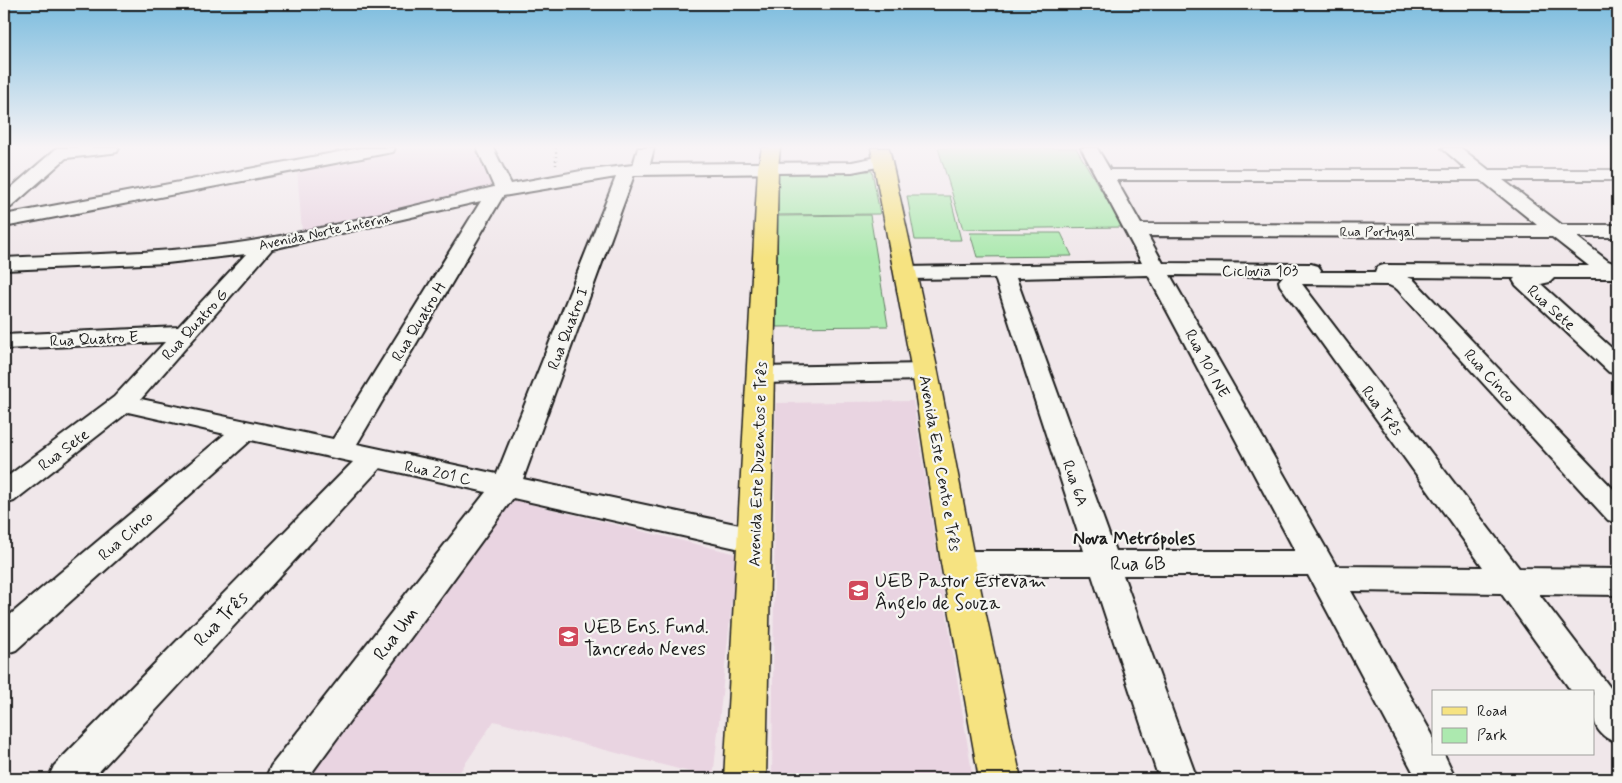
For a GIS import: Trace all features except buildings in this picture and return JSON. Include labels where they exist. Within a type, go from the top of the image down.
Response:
[{"type":"main road","name":"Avenida Este Duzentos e Três","points":[[745,779],[769,185]]},
{"type":"main road","name":"Avenida Este Cento e Três","points":[[887,185],[926,372],[958,563],[1000,779]]},
{"type":"street","points":[[4,203],[25,185]]},
{"type":"street","points":[[8,223],[198,185]]},
{"type":"street","points":[[498,185],[500,191]]},
{"type":"street","name":"Avenida Norte Interna","points":[[4,264],[223,252],[533,185]]},
{"type":"street","name":"Rua Quatro I","points":[[506,486],[628,185]]},
{"type":"street","name":"Rua 101 NE","points":[[1110,185],[1437,779]]},
{"type":"street","points":[[1497,185],[1601,264],[1617,273]]},
{"type":"street","name":"Rua Quatro H","points":[[340,450],[500,191]]},
{"type":"street","name":"Rua Portugal","points":[[1135,230],[1618,231]]},
{"type":"street","name":"Rua Quatro G","points":[[123,403],[266,244]]},
{"type":"street","name":"Ciclovia 103","points":[[906,272],[1156,269],[1340,274],[1617,273]]},
{"type":"street","name":"Rua 6A","points":[[1003,271],[1178,779]]},
{"type":"street","name":"Rua Sete","points":[[1617,273],[1573,278],[1524,278],[1524,280],[1618,367]]},
{"type":"street","name":"Rua Cinco","points":[[1340,274],[1391,279],[1405,284],[1618,512]]},
{"type":"street","name":"Rua Três","points":[[1340,274],[1295,278],[1290,281],[1291,285],[1592,690]]},
{"type":"street","name":"Rua Quatro E","points":[[4,342],[185,334]]},
{"type":"street","points":[[760,375],[926,372]]},
{"type":"street","name":"Rua 201 C","points":[[123,403],[754,540]]},
{"type":"street","name":"Rua Sete","points":[[4,494],[123,403]]},
{"type":"street","name":"Rua Cinco","points":[[4,640],[246,430]]},
{"type":"street","name":"Rua Três","points":[[67,779],[374,458]]},
{"type":"street","name":"Rua Um","points":[[284,779],[506,486]]},
{"type":"street","name":"Rua 6B","points":[[958,563],[1104,563],[1322,571]]},
{"type":"street","points":[[1322,571],[1418,580],[1608,582]]},
{"type":"street","name":"Rua Três","points":[[1594,693],[1618,726]]},
{"type":"shaded area","points":[[298,185],[495,185],[497,189],[302,231]]},
{"type":"shaded area","name":"UEB Pastor Estevam Ângelo de Souza","points":[[913,401],[973,779],[772,779],[776,403]]},
{"type":"shaded area","name":"UEB Ens. Fund. Tancredo Neves","points":[[513,500],[737,554],[713,778],[494,721],[455,779],[299,779]]},
{"type":"green space","points":[[772,185],[875,185],[880,214],[772,215]]},
{"type":"green space","points":[[949,185],[1098,185],[1123,227],[963,229]]},
{"type":"green space","points":[[907,196],[950,196],[961,240],[915,240]]},
{"type":"green space","points":[[870,215],[888,326],[776,327],[777,216]]},
{"type":"green space","points":[[970,233],[1061,233],[1072,256],[977,257]]},
{"type":"place","name":"UEB Pastor Estevam Ângelo de Souza","points":[[859,591]]},
{"type":"place","name":"UEB Ens. Fund. Tancredo Neves","points":[[568,637]]},
{"type":"district","name":"Nova Metrópoles","points":[[1134,538]]}]
